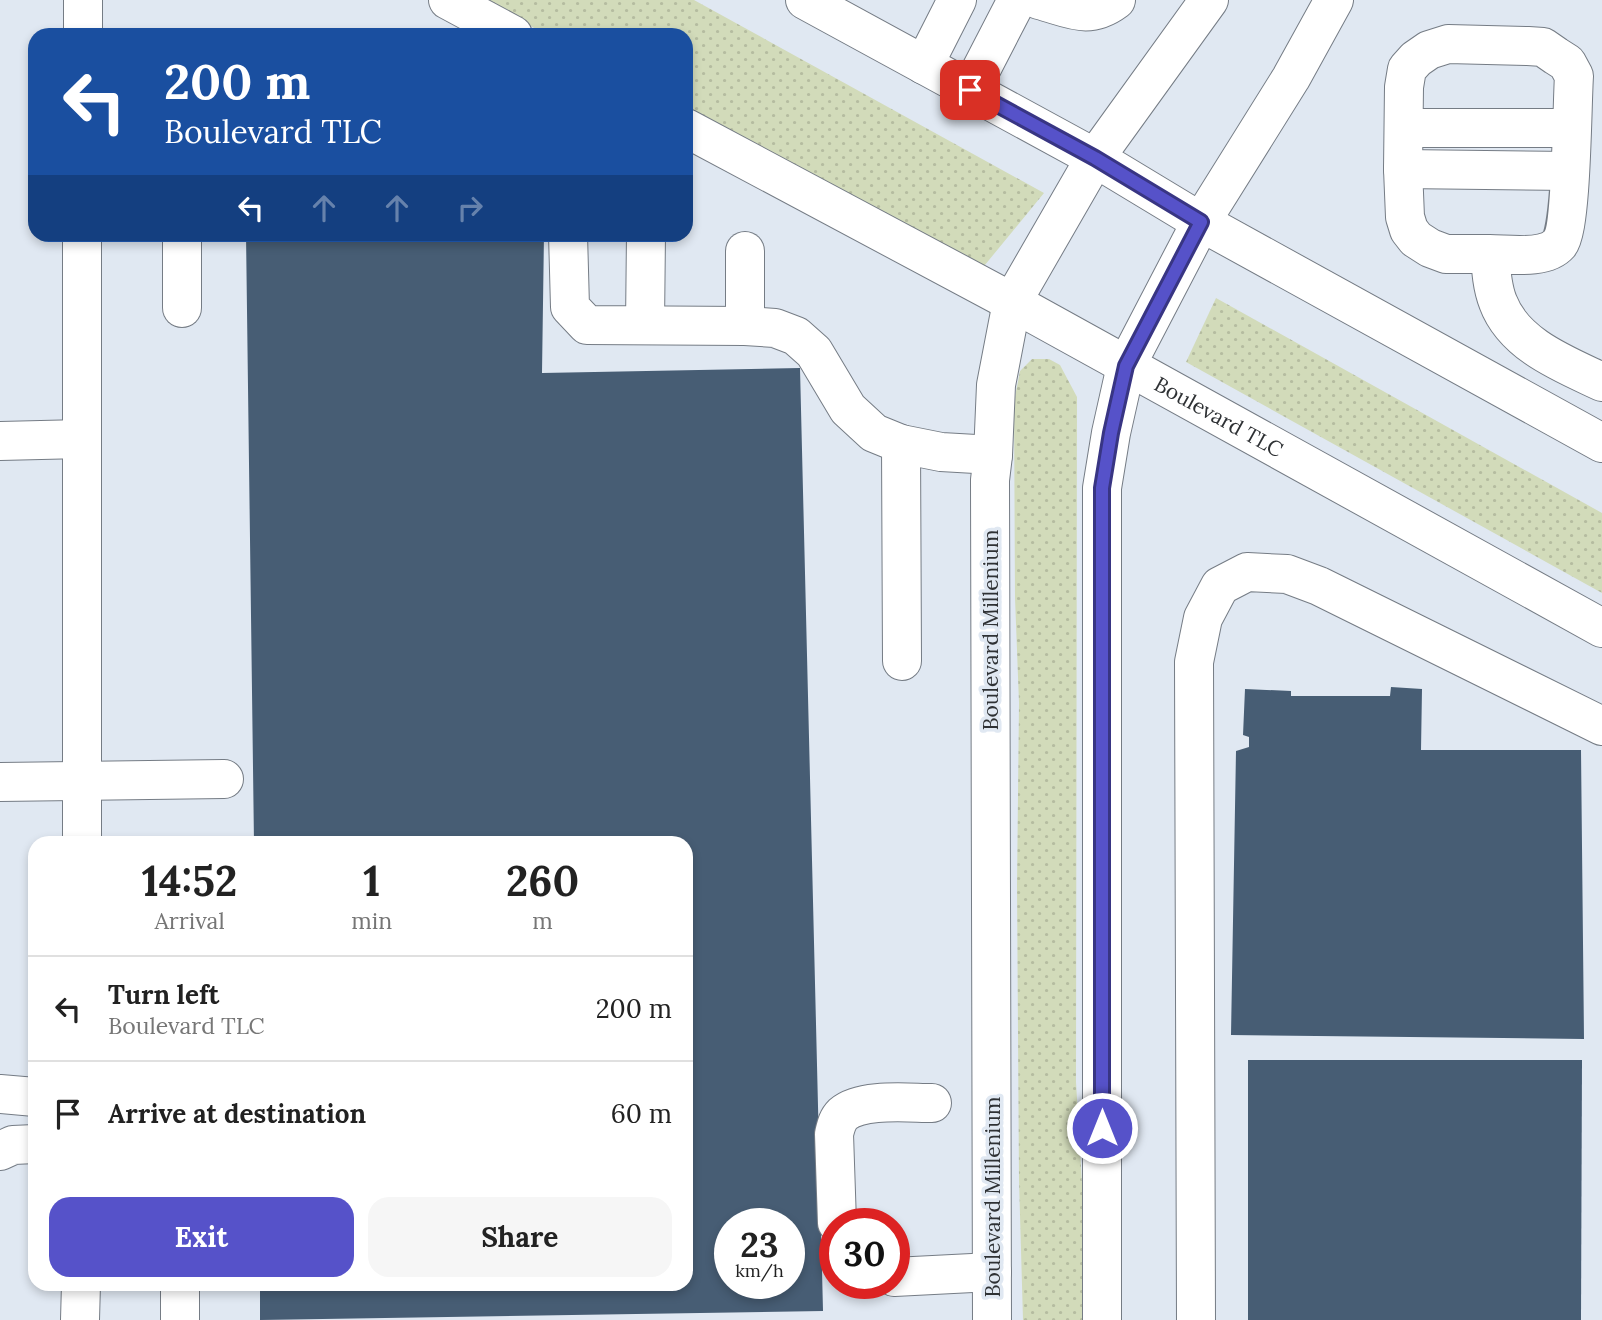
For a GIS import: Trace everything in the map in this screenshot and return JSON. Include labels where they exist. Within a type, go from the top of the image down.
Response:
[{"type":"street","points":[[83,0],[83,28]]},
{"type":"street","points":[[448,0],[500,28]]},
{"type":"street","points":[[804,0],[1095,158],[1201,222],[1602,443]]},
{"type":"street","points":[[923,65],[957,0]]},
{"type":"street","points":[[970,90],[1017,0]]},
{"type":"street","points":[[1039,0],[1087,13],[1104,9],[1116,0]]},
{"type":"street","name":"Boulevard Millenium","points":[[992,1320],[990,480],[996,385],[1012,302],[1095,158],[1209,0]]},
{"type":"street","points":[[1102,1320],[1102,488],[1111,433],[1126,366],[1201,222],[1291,78],[1334,0]]},
{"type":"street","points":[[1448,44],[1543,47],[1567,63],[1573,76],[1571,128],[1565,231],[1559,244],[1549,251],[1535,255],[1446,254],[1416,239],[1409,230],[1405,217],[1403,169],[1404,87],[1407,69],[1429,50],[1448,44]]},
{"type":"street","points":[[1404,128],[1571,128]]},
{"type":"street","name":"Boulevard TLC","points":[[693,132],[1012,302],[1602,628]]},
{"type":"street","points":[[1403,169],[1570,170]]},
{"type":"street","points":[[82,242],[82,836]]},
{"type":"street","points":[[181,308],[183,242]]},
{"type":"street","points":[[568,242],[570,307],[587,325],[775,328],[796,335],[814,352],[848,409],[874,433],[901,444],[941,452],[993,455]]},
{"type":"street","points":[[646,242],[646,325]]},
{"type":"street","points":[[745,251],[746,326]]},
{"type":"street","points":[[1490,254],[1497,300],[1507,320],[1530,342],[1557,361],[1602,382]]},
{"type":"street","points":[[0,441],[82,439]]},
{"type":"street","points":[[901,444],[902,661]]},
{"type":"street","points":[[1196,1320],[1194,662],[1203,618],[1220,586],[1247,572],[1287,573],[1320,586],[1602,726]]},
{"type":"street","points":[[0,782],[224,779]]},
{"type":"street","points":[[0,1094],[28,1096]]},
{"type":"street","points":[[836,1208],[834,1134],[837,1122],[845,1112],[875,1103],[932,1103]]},
{"type":"street","points":[[0,1151],[13,1145],[28,1144]]},
{"type":"street","points":[[910,1276],[992,1272]]},
{"type":"street","points":[[80,1320],[81,1291]]},
{"type":"street","points":[[180,1291],[180,1320]]},
{"type":"green space","points":[[483,0],[694,0],[1044,193],[980,271],[693,115],[693,28],[534,28]]},
{"type":"green space","points":[[1216,298],[1602,513],[1602,593],[1186,362]]},
{"type":"green space","points":[[1032,359],[1049,359],[1060,365],[1077,397],[1076,1082],[1082,1183],[1082,1320],[1023,1320],[1019,1180],[1019,703],[1015,598],[1014,402],[1020,371]]},
{"type":"building","points":[[246,242],[544,242],[542,373],[800,368],[820,1208],[819,1299],[823,1299],[823,1311],[260,1320],[260,1291],[693,1291],[693,836],[254,836]]},
{"type":"building","points":[[1391,687],[1422,689],[1421,750],[1581,750],[1584,1039],[1231,1035],[1236,751],[1249,747],[1249,737],[1243,735],[1245,689],[1291,691],[1291,696],[1390,696]]},
{"type":"building","points":[[1248,1060],[1582,1060],[1581,1320],[1248,1320]]},
{"type":"route","points":[[970,90],[1095,158],[1201,222],[1126,366],[1102,488],[1102,1128]]}]
